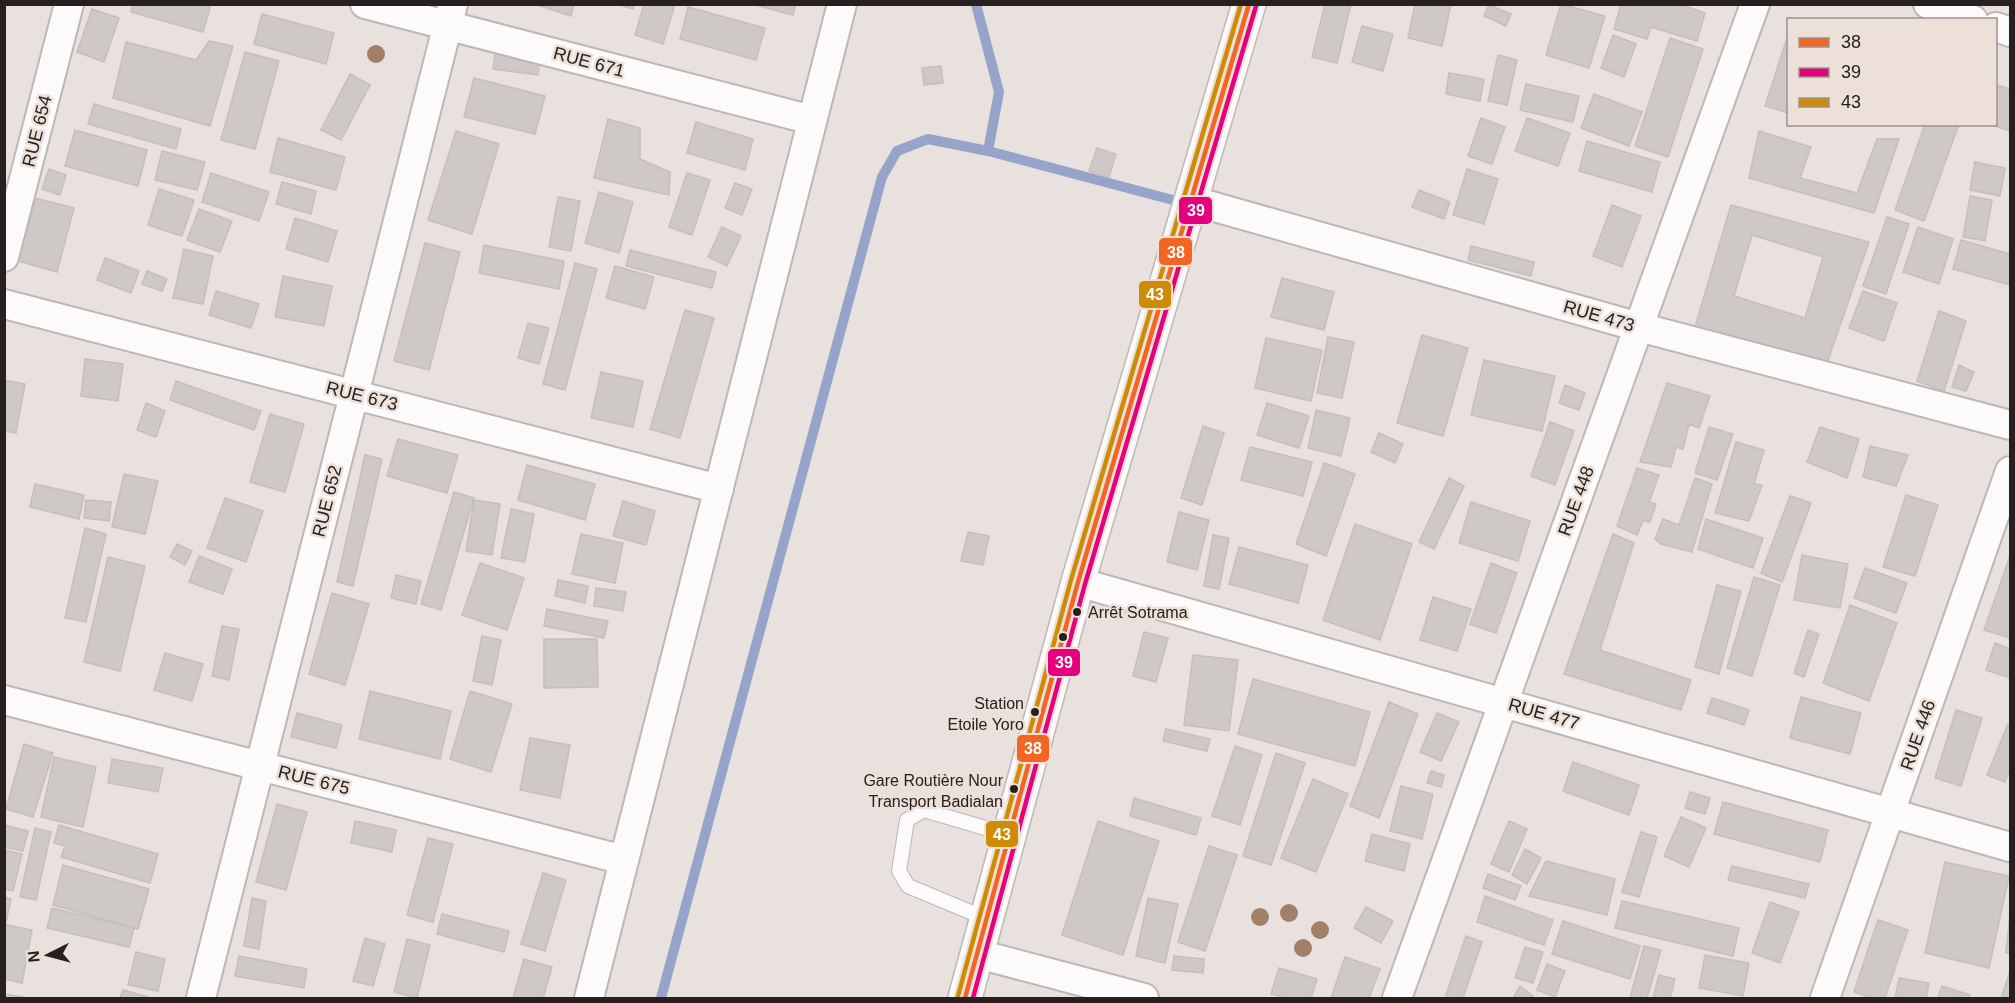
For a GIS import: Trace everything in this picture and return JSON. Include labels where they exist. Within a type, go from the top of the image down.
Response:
[{"type":"main road","points":[[965,999],[1078,582],[1249,4]]},
{"type":"street","name":"RUE 654","points":[[4,257],[69,4]]},
{"type":"street","name":"RUE 671","points":[[365,4],[451,15],[812,120]]},
{"type":"street","points":[[589,999],[842,4]]},
{"type":"street","name":"RUE 448","points":[[1397,999],[1755,4]]},
{"type":"street","points":[[1928,4],[1967,18]]},
{"type":"street","name":"RUE 652","points":[[201,999],[451,15]]},
{"type":"street","name":"RUE 473","points":[[1190,200],[1639,327],[2010,425]]},
{"type":"street","name":"RUE 673","points":[[4,304],[719,489]]},
{"type":"street","name":"RUE 446","points":[[1825,999],[2010,471]]},
{"type":"street","name":"RUE 477","points":[[1078,582],[2010,847]]},
{"type":"street","name":"RUE 675","points":[[4,700],[624,860]]},
{"type":"street","points":[[978,954],[1144,999]]},
{"type":"lane","points":[[987,919],[908,886],[898,872],[907,820],[924,810],[1009,835]]},
{"type":"building","points":[[133,4],[211,4],[203,32],[131,12]]},
{"type":"building","points":[[534,4],[574,4],[571,16]]},
{"type":"building","points":[[617,4],[634,4],[633,9]]},
{"type":"building","points":[[644,4],[675,4],[663,44],[635,35]]},
{"type":"building","points":[[752,4],[796,4],[793,15]]},
{"type":"building","points":[[1325,4],[1351,4],[1337,63],[1312,57]]},
{"type":"building","points":[[1415,4],[1451,4],[1442,46],[1408,38]]},
{"type":"building","points":[[1561,4],[1605,16],[1589,68],[1546,55]]},
{"type":"building","points":[[1621,4],[1679,4],[1705,13],[1697,41],[1651,27],[1647,39],[1614,29]]},
{"type":"building","points":[[1489,5],[1511,14],[1506,26],[1484,16]]},
{"type":"building","points":[[688,7],[765,28],[756,60],[680,39]]},
{"type":"building","points":[[92,9],[119,18],[104,62],[77,52]]},
{"type":"building","points":[[262,14],[334,33],[326,64],[254,44]]},
{"type":"building","points":[[1362,26],[1393,34],[1383,71],[1352,62]]},
{"type":"building","points":[[1613,35],[1636,44],[1624,77],[1601,68]]},
{"type":"building","points":[[1670,38],[1703,49],[1668,157],[1635,146]]},
{"type":"building","points":[[1787,38],[1787,113],[1765,106]]},
{"type":"building","points":[[209,41],[233,46],[210,126],[113,98],[126,42],[196,60]]},
{"type":"building","points":[[245,52],[279,61],[255,149],[221,140]]},
{"type":"building","points":[[495,53],[540,58],[538,75],[493,69]]},
{"type":"building","points":[[1498,55],[1517,60],[1507,105],[1488,101]]},
{"type":"building","points":[[941,66],[943,83],[924,85],[922,68]]},
{"type":"building","points":[[1449,73],[1484,79],[1480,101],[1446,94]]},
{"type":"building","points":[[350,74],[370,85],[341,140],[321,130]]},
{"type":"building","points":[[474,78],[545,96],[535,134],[464,117]]},
{"type":"building","points":[[1526,84],[1579,96],[1573,122],[1520,110]]},
{"type":"building","points":[[1997,85],[2010,89],[2010,131],[1995,126],[1997,126]]},
{"type":"building","points":[[1594,94],[1642,112],[1629,146],[1581,128]]},
{"type":"building","points":[[94,104],[181,129],[176,149],[88,124]]},
{"type":"building","points":[[1481,118],[1505,127],[1492,164],[1468,156]]},
{"type":"building","points":[[1527,118],[1570,133],[1558,166],[1515,151]]},
{"type":"building","points":[[608,119],[640,128],[640,159],[670,172],[669,195],[594,178]]},
{"type":"building","points":[[696,122],[753,139],[745,170],[687,153]]},
{"type":"building","points":[[1924,126],[1958,126],[1924,221],[1895,210]]},
{"type":"building","points":[[75,130],[147,150],[138,186],[65,166]]},
{"type":"building","points":[[456,131],[499,144],[472,234],[428,220]]},
{"type":"building","points":[[1759,131],[1811,147],[1800,178],[1857,193],[1877,139],[1899,139],[1874,213],[1749,178]]},
{"type":"building","points":[[278,138],[345,157],[336,190],[270,172]]},
{"type":"building","points":[[1587,141],[1660,162],[1652,192],[1579,171]]},
{"type":"building","points":[[1097,148],[1116,154],[1109,177],[1089,171]]},
{"type":"building","points":[[162,151],[205,162],[197,190],[155,180]]},
{"type":"building","points":[[1975,162],[2005,168],[2000,196],[1970,190]]},
{"type":"building","points":[[49,169],[66,175],[60,195],[42,189]]},
{"type":"building","points":[[1467,169],[1498,179],[1484,224],[1453,215]]},
{"type":"building","points":[[211,173],[269,192],[259,221],[202,202]]},
{"type":"building","points":[[687,173],[710,180],[692,235],[669,227]]},
{"type":"building","points":[[282,182],[316,191],[311,214],[276,204]]},
{"type":"building","points":[[735,183],[752,189],[742,215],[725,208]]},
{"type":"building","points":[[159,189],[194,200],[182,236],[148,225]]},
{"type":"building","points":[[1419,190],[1450,202],[1444,219],[1412,207]]},
{"type":"building","points":[[599,192],[633,202],[619,253],[585,243]]},
{"type":"building","points":[[1970,196],[1992,200],[1985,241],[1963,237]]},
{"type":"building","points":[[558,197],[580,201],[571,251],[549,247]]},
{"type":"building","points":[[35,198],[74,208],[57,272],[18,261]]},
{"type":"building","points":[[1612,205],[1641,216],[1622,267],[1593,256]]},
{"type":"building","points":[[1731,205],[1869,242],[1827,363],[1695,327]],"holes":[[[1752,235],[1823,257],[1805,318],[1734,296]]]},
{"type":"building","points":[[199,209],[232,221],[220,252],[187,240]]},
{"type":"building","points":[[1887,217],[1909,224],[1886,294],[1863,286]]},
{"type":"building","points":[[295,218],[337,231],[328,262],[286,249]]},
{"type":"building","points":[[722,227],[741,236],[727,266],[708,257]]},
{"type":"building","points":[[1918,227],[1953,239],[1939,284],[1903,272]]},
{"type":"building","points":[[1961,240],[2010,254],[2010,285],[1953,269]]},
{"type":"building","points":[[425,243],[460,252],[429,370],[394,361]]},
{"type":"building","points":[[484,245],[564,261],[559,289],[479,273]]},
{"type":"building","points":[[1471,246],[1534,262],[1531,276],[1468,260]]},
{"type":"building","points":[[184,249],[213,256],[203,304],[173,298]]},
{"type":"building","points":[[630,250],[716,272],[712,288],[626,266]]},
{"type":"building","points":[[105,258],[139,271],[131,293],[97,280]]},
{"type":"building","points":[[575,263],[597,269],[565,390],[543,384]]},
{"type":"building","points":[[615,266],[654,277],[645,309],[606,298]]},
{"type":"building","points":[[147,271],[167,279],[162,291],[142,284]]},
{"type":"building","points":[[283,276],[332,286],[324,326],[275,317]]},
{"type":"building","points":[[1282,278],[1334,292],[1324,330],[1271,317]]},
{"type":"building","points":[[216,291],[259,304],[251,328],[209,315]]},
{"type":"building","points":[[1863,291],[1897,303],[1884,341],[1849,328]]},
{"type":"building","points":[[685,310],[714,318],[680,438],[650,429]]},
{"type":"building","points":[[1939,311],[1966,321],[1944,391],[1917,381]]},
{"type":"building","points":[[528,323],[549,328],[539,364],[518,358]]},
{"type":"building","points":[[1422,335],[1468,348],[1443,436],[1397,423]]},
{"type":"building","points":[[1328,337],[1354,342],[1342,398],[1317,393]]},
{"type":"building","points":[[1266,338],[1322,350],[1311,401],[1255,388]]},
{"type":"building","points":[[85,359],[123,364],[118,401],[81,396]]},
{"type":"building","points":[[1484,360],[1555,376],[1542,431],[1471,415]]},
{"type":"building","points":[[1959,365],[1974,372],[1966,391],[1952,387]]},
{"type":"building","points":[[601,372],[643,381],[633,427],[591,418]]},
{"type":"building","points":[[4,380],[25,384],[16,433],[4,431]]},
{"type":"building","points":[[176,381],[261,411],[254,430],[170,400]]},
{"type":"building","points":[[1667,383],[1710,396],[1699,428],[1689,424],[1683,449],[1676,447],[1671,467],[1640,462]]},
{"type":"building","points":[[1565,385],[1585,393],[1579,410],[1559,403]]},
{"type":"building","points":[[146,403],[165,411],[156,437],[137,430]]},
{"type":"building","points":[[1267,403],[1309,416],[1299,448],[1257,435]]},
{"type":"building","points":[[1316,410],[1350,418],[1341,456],[1308,448]]},
{"type":"building","points":[[270,414],[304,424],[285,492],[250,482]]},
{"type":"building","points":[[1550,422],[1574,431],[1555,485],[1531,476]]},
{"type":"building","points":[[1203,426],[1224,433],[1202,505],[1181,498]]},
{"type":"building","points":[[1709,427],[1733,434],[1717,480],[1695,473]]},
{"type":"building","points":[[1820,427],[1859,439],[1847,478],[1807,462]]},
{"type":"building","points":[[1379,433],[1403,444],[1395,463],[1371,452]]},
{"type":"building","points":[[398,439],[458,455],[447,493],[387,476]]},
{"type":"building","points":[[1736,442],[1764,450],[1754,484],[1762,485],[1749,521],[1715,513]]},
{"type":"building","points":[[1870,446],[1908,455],[1896,486],[1863,477]]},
{"type":"building","points":[[1250,447],[1312,462],[1303,496],[1241,480]]},
{"type":"building","points":[[365,455],[382,459],[353,586],[337,582]]},
{"type":"building","points":[[1324,463],[1355,474],[1326,556],[1296,544]]},
{"type":"building","points":[[527,465],[595,484],[585,520],[518,500]]},
{"type":"building","points":[[1637,468],[1659,475],[1649,502],[1656,504],[1650,522],[1643,521],[1637,535],[1617,526]]},
{"type":"building","points":[[124,474],[158,481],[145,534],[112,527]]},
{"type":"building","points":[[1449,478],[1464,486],[1434,549],[1419,542]]},
{"type":"building","points":[[1695,478],[1712,484],[1692,552],[1661,544],[1655,539],[1663,519],[1679,525]]},
{"type":"building","points":[[35,484],[84,495],[79,519],[30,507]]},
{"type":"building","points":[[454,492],[474,498],[441,610],[421,604]]},
{"type":"building","points":[[1906,495],[1938,505],[1915,576],[1883,567]]},
{"type":"building","points":[[1790,496],[1811,503],[1782,582],[1761,573]]},
{"type":"building","points":[[225,498],[263,511],[246,562],[207,548]]},
{"type":"building","points":[[86,500],[111,502],[109,521],[84,518]]},
{"type":"building","points":[[474,500],[500,504],[492,555],[466,551]]},
{"type":"building","points":[[623,501],[655,511],[646,545],[613,536]]},
{"type":"building","points":[[1471,502],[1530,521],[1518,561],[1459,543]]},
{"type":"building","points":[[511,509],[534,514],[525,562],[501,558]]},
{"type":"building","points":[[1179,512],[1209,520],[1197,570],[1167,562]]},
{"type":"building","points":[[1706,519],[1763,538],[1753,568],[1698,549]]},
{"type":"building","points":[[1355,524],[1412,544],[1380,640],[1323,620]]},
{"type":"building","points":[[85,528],[106,534],[86,622],[65,618]]},
{"type":"building","points":[[968,532],[989,536],[983,565],[961,561]]},
{"type":"building","points":[[581,534],[623,543],[615,583],[572,574]]},
{"type":"building","points":[[1613,534],[1634,543],[1600,650],[1691,680],[1681,710],[1564,674]]},
{"type":"building","points":[[1213,535],[1229,538],[1219,589],[1204,586]]},
{"type":"building","points":[[177,544],[192,551],[185,565],[170,557]]},
{"type":"building","points":[[1239,547],[1308,565],[1298,603],[1229,584]]},
{"type":"building","points":[[1802,555],[1848,564],[1840,608],[1794,600]]},
{"type":"building","points":[[199,556],[232,569],[223,594],[189,582]]},
{"type":"building","points":[[2010,556],[2010,638],[1984,630]]},
{"type":"building","points":[[108,557],[145,566],[120,671],[84,662]]},
{"type":"building","points":[[480,563],[524,578],[507,630],[462,615]]},
{"type":"building","points":[[1491,563],[1517,573],[1496,633],[1470,624]]},
{"type":"building","points":[[1865,568],[1907,583],[1896,613],[1854,598]]},
{"type":"building","points":[[396,575],[421,581],[416,604],[391,598]]},
{"type":"building","points":[[1754,577],[1780,585],[1752,676],[1727,668]]},
{"type":"building","points":[[558,580],[588,586],[585,603],[555,596]]},
{"type":"building","points":[[1717,585],[1741,591],[1719,674],[1695,667]]},
{"type":"building","points":[[596,588],[626,592],[623,611],[594,606]]},
{"type":"building","points":[[332,593],[369,604],[345,685],[309,674]]},
{"type":"building","points":[[1433,597],[1471,609],[1457,651],[1420,640]]},
{"type":"building","points":[[1850,605],[1897,623],[1869,701],[1823,683]]},
{"type":"building","points":[[547,609],[608,621],[604,638],[544,626]]},
{"type":"building","points":[[222,626],[239,629],[229,680],[212,676]]},
{"type":"building","points":[[1808,630],[1819,634],[1804,677],[1794,673]]},
{"type":"building","points":[[1144,632],[1168,638],[1156,682],[1133,676]]},
{"type":"building","points":[[482,636],[501,640],[492,685],[473,681]]},
{"type":"building","points":[[544,639],[597,639],[598,687],[544,688]]},
{"type":"building","points":[[1995,643],[2010,649],[2010,678],[1986,670]]},
{"type":"building","points":[[165,653],[203,664],[192,701],[154,690]]},
{"type":"building","points":[[1193,655],[1238,660],[1229,731],[1184,725]]},
{"type":"building","points":[[1253,679],[1370,712],[1355,766],[1238,734]]},
{"type":"building","points":[[370,691],[451,711],[440,759],[359,739]]},
{"type":"building","points":[[470,691],[512,704],[491,772],[450,759]]},
{"type":"building","points":[[1801,697],[1861,713],[1850,754],[1790,738]]},
{"type":"building","points":[[1712,698],[1749,710],[1744,725],[1707,713]]},
{"type":"building","points":[[1389,702],[1418,714],[1379,818],[1350,806]]},
{"type":"building","points":[[1956,710],[1982,718],[1961,786],[1935,778]]},
{"type":"building","points":[[297,713],[342,725],[336,748],[291,737]]},
{"type":"building","points":[[1437,713],[1459,722],[1441,761],[1420,752]]},
{"type":"building","points":[[2008,724],[2010,725],[2010,768],[2005,782],[1987,775]]},
{"type":"building","points":[[1166,729],[1210,739],[1207,751],[1163,741]]},
{"type":"building","points":[[530,738],[570,745],[560,798],[520,790]]},
{"type":"building","points":[[24,744],[53,753],[33,817],[6,809]]},
{"type":"building","points":[[1235,746],[1262,755],[1240,825],[1212,816]]},
{"type":"building","points":[[1276,753],[1305,763],[1271,865],[1243,856]]},
{"type":"building","points":[[54,757],[96,767],[83,827],[41,817]]},
{"type":"building","points":[[112,759],[163,768],[158,792],[108,783]]},
{"type":"building","points":[[1573,762],[1639,785],[1629,815],[1563,791]]},
{"type":"building","points":[[1431,771],[1444,775],[1441,787],[1427,783]]},
{"type":"building","points":[[1313,779],[1348,794],[1316,872],[1281,858]]},
{"type":"building","points":[[1401,786],[1433,794],[1422,839],[1390,831]]},
{"type":"building","points":[[1690,792],[1710,798],[1705,814],[1685,808]]},
{"type":"building","points":[[1134,798],[1201,818],[1196,835],[1130,816]]},
{"type":"building","points":[[1723,802],[1828,830],[1820,862],[1714,834]]},
{"type":"building","points":[[277,804],[307,812],[286,890],[256,882]]},
{"type":"building","points":[[1681,817],[1706,828],[1689,867],[1664,856]]},
{"type":"building","points":[[355,821],[396,830],[392,852],[351,843]]},
{"type":"building","points":[[1098,821],[1159,841],[1123,955],[1062,935]]},
{"type":"building","points":[[1509,821],[1527,829],[1509,872],[1491,864]]},
{"type":"building","points":[[4,825],[28,831],[23,851],[4,847]]},
{"type":"building","points":[[59,825],[158,854],[150,883],[61,857],[65,846],[54,843]]},
{"type":"building","points":[[35,828],[51,832],[36,900],[20,897]]},
{"type":"building","points":[[1641,832],[1657,837],[1639,897],[1622,892]]},
{"type":"building","points":[[1372,834],[1410,844],[1404,871],[1365,861]]},
{"type":"building","points":[[428,838],[453,844],[433,922],[407,915]]},
{"type":"building","points":[[1209,846],[1237,855],[1205,951],[1178,942]]},
{"type":"building","points":[[1525,849],[1541,858],[1527,884],[1512,875]]},
{"type":"building","points":[[4,850],[22,854],[13,891],[4,889]]},
{"type":"building","points":[[1546,861],[1615,879],[1607,915],[1529,896]]},
{"type":"building","points":[[1945,862],[2009,876],[1989,968],[1925,953]]},
{"type":"building","points":[[63,865],[149,889],[138,929],[53,905]]},
{"type":"building","points":[[1732,866],[1809,884],[1805,898],[1728,880]]},
{"type":"building","points":[[543,873],[566,880],[545,951],[521,944]]},
{"type":"building","points":[[1488,874],[1521,886],[1515,900],[1483,888]]},
{"type":"building","points":[[1485,896],[1553,920],[1544,945],[1477,922]]},
{"type":"building","points":[[4,897],[11,899],[4,931]]},
{"type":"building","points":[[252,898],[266,901],[259,949],[244,946]]},
{"type":"building","points":[[1148,898],[1178,904],[1165,963],[1136,956]]},
{"type":"building","points":[[1622,901],[1739,928],[1733,956],[1615,928]]},
{"type":"building","points":[[1770,902],[1799,912],[1780,963],[1752,953]]},
{"type":"building","points":[[1366,907],[1393,921],[1381,943],[1354,928]]},
{"type":"building","points":[[52,908],[134,928],[129,947],[47,928]]},
{"type":"building","points":[[2010,913],[2010,953],[2006,953]]},
{"type":"building","points":[[442,914],[509,931],[504,952],[437,934]]},
{"type":"building","points":[[1878,920],[1908,930],[1885,998],[1872,998],[1854,992]]},
{"type":"building","points":[[1563,921],[1640,946],[1630,979],[1552,954]]},
{"type":"building","points":[[7,925],[32,930],[22,983],[4,979],[4,938]]},
{"type":"building","points":[[1466,936],[1482,942],[1463,998],[1445,998]]},
{"type":"building","points":[[365,938],[385,944],[373,986],[353,981]]},
{"type":"building","points":[[407,939],[430,945],[417,998],[394,992]]},
{"type":"building","points":[[1644,946],[1661,950],[1647,998],[1630,998]]},
{"type":"building","points":[[1525,947],[1543,952],[1533,983],[1515,978]]},
{"type":"building","points":[[136,952],[165,959],[158,991],[128,985]]},
{"type":"building","points":[[1705,955],[1749,963],[1743,996],[1699,988]]},
{"type":"building","points":[[239,956],[307,969],[304,988],[235,976]]},
{"type":"building","points":[[1174,956],[1204,959],[1203,973],[1172,970]]},
{"type":"building","points":[[1345,957],[1380,969],[1369,998],[1331,998]]},
{"type":"building","points":[[524,959],[552,967],[543,998],[513,998]]},
{"type":"building","points":[[1547,964],[1565,971],[1555,997],[1537,990]]},
{"type":"building","points":[[1279,968],[1317,979],[1311,998],[1286,998],[1271,994]]},
{"type":"building","points":[[2010,972],[2010,998],[2001,998]]},
{"type":"building","points":[[1659,975],[1675,979],[1670,998],[1653,998]]},
{"type":"building","points":[[1899,978],[1929,983],[1926,998],[1895,998]]},
{"type":"building","points":[[1520,986],[1533,996],[1532,998],[1513,998]]},
{"type":"building","points":[[1942,986],[1970,995],[1969,998],[1938,998]]},
{"type":"building","points":[[123,990],[152,998],[120,998]]},
{"type":"building","points":[[4,994],[23,997],[23,998],[4,998]]},
{"type":"waterway","points":[[976,4],[999,92],[988,151]]},
{"type":"waterway","points":[[661,998],[882,177],[897,151],[928,139],[988,151],[1188,204]]},
{"type":"transit line","name":"43","points":[[958,996],[1071,580],[1241,4]]},
{"type":"transit line","name":"38","points":[[965,998],[1078,582],[1249,4]]},
{"type":"transit line","name":"39","points":[[973,998],[1085,584],[1256,6]]},
{"type":"place","name":"Arrêt Sotrama","points":[[1077,612]]},
{"type":"place","name":"Station Etoile Yoro","points":[[1035,712]]},
{"type":"place","name":"Gare Routière Nour Transport Badialan","points":[[1014,789]]}]
